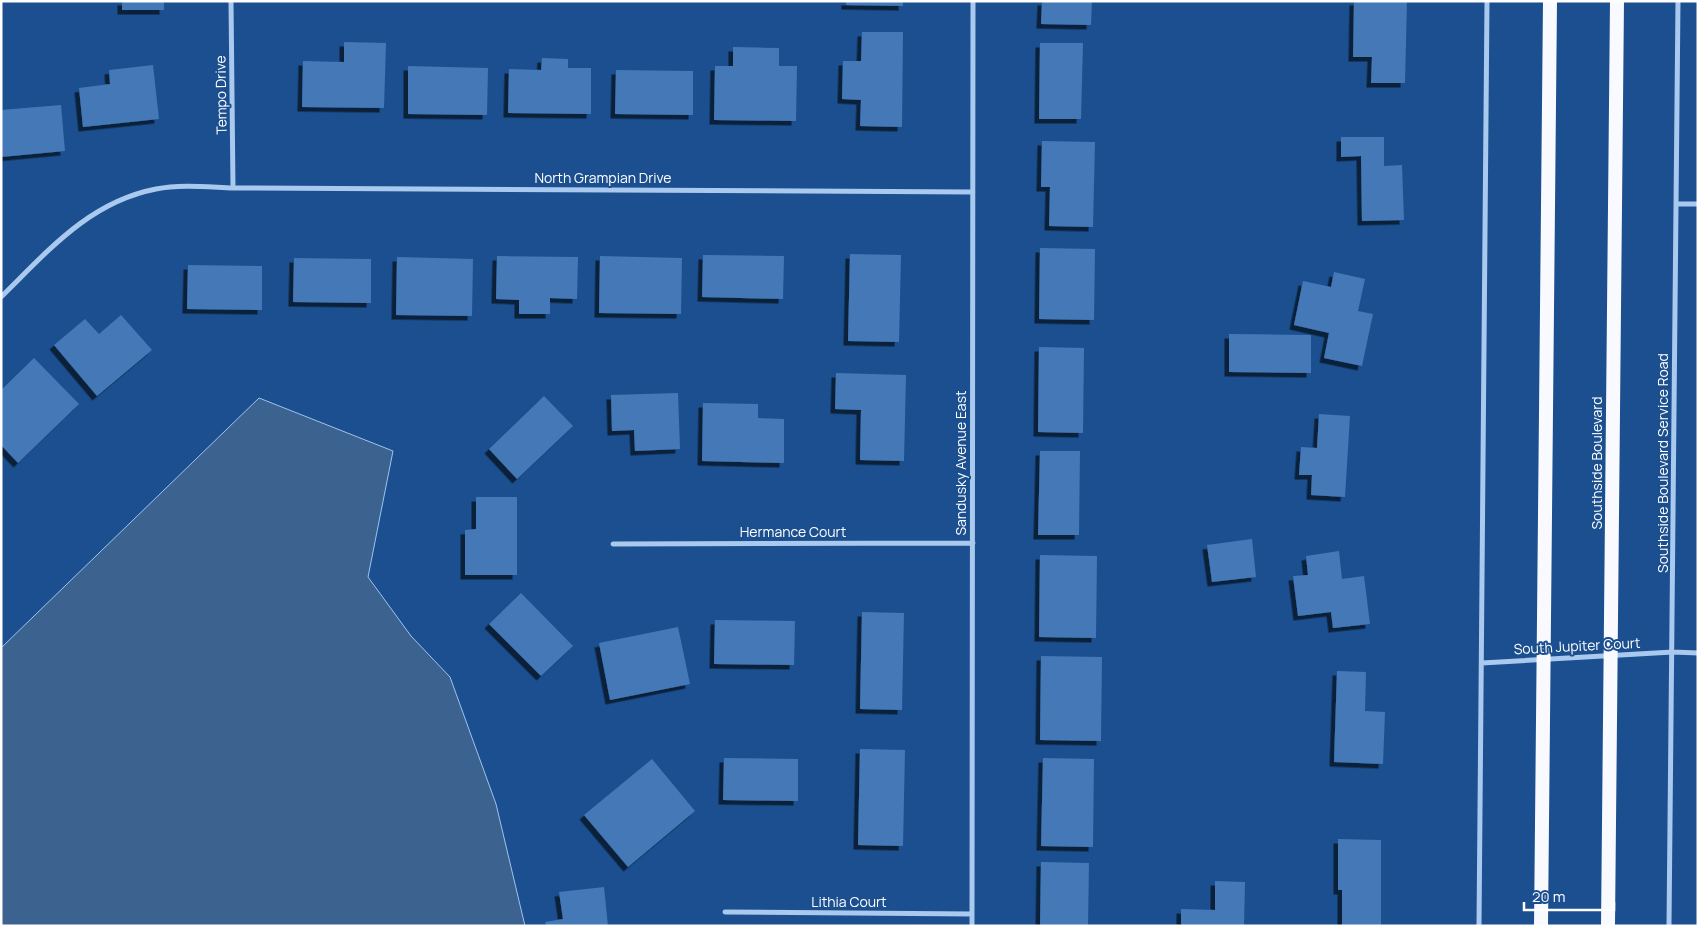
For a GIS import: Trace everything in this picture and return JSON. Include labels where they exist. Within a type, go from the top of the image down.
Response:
[{"type":"highway","points":[[1541,926],[1550,1]]},
{"type":"highway","name":"Southside Boulevard","points":[[1608,926],[1617,1]]},
{"type":"street","name":"Tempo Drive","points":[[231,1],[233,188]]},
{"type":"street","name":"Sandusky Avenue East","points":[[972,1],[972,926]]},
{"type":"street","points":[[1479,926],[1487,1]]},
{"type":"street","name":"Southside Boulevard Service Road","points":[[1670,926],[1678,1]]},
{"type":"street","name":"North Grampian Drive","points":[[1,297],[70,231],[96,212],[125,197],[157,189],[184,186],[233,188],[973,192]]},
{"type":"street","points":[[1676,204],[1698,204]]},
{"type":"street","name":"Hermance Court","points":[[613,544],[973,544]]},
{"type":"street","name":"South Jupiter Court","points":[[1482,663],[1673,652],[1698,653]]},
{"type":"street","name":"Lithia Court","points":[[725,912],[972,914]]},
{"type":"water","points":[[259,398],[393,451],[368,577],[411,636],[450,677],[496,804],[525,926],[1,926],[1,648]]},
{"type":"building","points":[[122,1],[164,1],[164,10],[122,10]]},
{"type":"building","points":[[846,1],[903,1],[903,6],[846,5]]},
{"type":"building","points":[[1042,1],[1092,1],[1091,25],[1041,24]]},
{"type":"building","points":[[1354,1],[1407,1],[1405,83],[1371,83],[1372,57],[1353,57]]},
{"type":"building","points":[[862,32],[903,32],[902,127],[860,126],[861,100],[842,99],[843,61],[861,61]]},
{"type":"building","points":[[344,42],[386,43],[384,108],[302,107],[303,61],[344,62]]},
{"type":"building","points":[[1040,43],[1083,43],[1081,119],[1039,119]]},
{"type":"building","points":[[733,47],[779,48],[779,66],[797,66],[796,121],[714,120],[715,66],[733,66]]},
{"type":"building","points":[[542,58],[568,59],[568,68],[591,68],[591,114],[508,113],[509,69],[541,70]]},
{"type":"building","points":[[153,65],[159,119],[83,127],[79,88],[110,84],[109,70]]},
{"type":"building","points":[[408,66],[488,68],[487,115],[408,114]]},
{"type":"building","points":[[616,70],[693,71],[693,115],[615,114]]},
{"type":"building","points":[[61,105],[65,151],[1,157],[1,110]]},
{"type":"building","points":[[1341,137],[1384,137],[1384,166],[1402,165],[1404,220],[1362,221],[1361,156],[1341,157]]},
{"type":"building","points":[[1042,141],[1095,142],[1093,227],[1049,226],[1050,187],[1041,187]]},
{"type":"building","points":[[1040,248],[1095,249],[1094,320],[1039,319]]},
{"type":"building","points":[[850,254],[901,255],[899,342],[848,341]]},
{"type":"building","points":[[703,255],[784,256],[783,299],[702,297]]},
{"type":"building","points":[[497,256],[578,257],[577,299],[550,298],[550,314],[519,314],[519,300],[496,299]]},
{"type":"building","points":[[600,256],[682,258],[681,314],[599,313]]},
{"type":"building","points":[[397,257],[473,259],[472,316],[396,315]]},
{"type":"building","points":[[294,258],[371,259],[371,303],[293,302]]},
{"type":"building","points":[[188,265],[262,266],[262,310],[187,309]]},
{"type":"building","points":[[1334,272],[1365,279],[1358,311],[1373,314],[1362,366],[1324,358],[1329,333],[1294,325],[1303,281],[1331,287]]},
{"type":"building","points":[[121,315],[152,350],[97,396],[54,345],[85,319],[99,334]]},
{"type":"building","points":[[1229,334],[1311,335],[1311,373],[1229,372]]},
{"type":"building","points":[[1039,347],[1084,348],[1083,433],[1038,432]]},
{"type":"building","points":[[34,358],[79,404],[18,463],[1,445],[1,390]]},
{"type":"building","points":[[836,373],[906,375],[904,461],[860,460],[861,410],[835,409]]},
{"type":"building","points":[[678,393],[680,449],[635,451],[634,430],[612,431],[611,395]]},
{"type":"building","points":[[544,396],[573,426],[517,479],[489,449]]},
{"type":"building","points":[[703,403],[758,404],[758,418],[784,419],[784,463],[702,461]]},
{"type":"building","points":[[1319,414],[1350,416],[1345,497],[1311,495],[1312,475],[1299,475],[1301,447],[1317,448]]},
{"type":"building","points":[[1040,451],[1080,451],[1079,535],[1038,535]]},
{"type":"building","points":[[476,497],[517,497],[517,575],[465,575],[465,530],[476,529]]},
{"type":"building","points":[[1252,539],[1256,577],[1212,582],[1207,545]]},
{"type":"building","points":[[1339,551],[1342,579],[1364,576],[1370,624],[1333,628],[1331,612],[1298,616],[1293,576],[1308,575],[1306,556]]},
{"type":"building","points":[[1040,555],[1097,556],[1096,638],[1039,637]]},
{"type":"building","points":[[521,593],[573,646],[541,676],[489,624]]},
{"type":"building","points":[[862,612],[904,613],[902,710],[860,709]]},
{"type":"building","points":[[715,620],[795,621],[794,665],[714,664]]},
{"type":"building","points":[[678,627],[690,684],[610,700],[599,643]]},
{"type":"building","points":[[1041,656],[1102,657],[1101,741],[1040,740]]},
{"type":"building","points":[[1337,671],[1366,672],[1365,711],[1385,712],[1383,764],[1334,762]]},
{"type":"building","points":[[860,749],[905,750],[903,846],[858,845]]},
{"type":"building","points":[[724,758],[798,759],[798,801],[723,800]]},
{"type":"building","points":[[1043,758],[1094,759],[1093,847],[1041,846]]},
{"type":"building","points":[[652,759],[695,811],[628,867],[584,815]]},
{"type":"building","points":[[1338,839],[1381,840],[1381,926],[1342,926],[1342,890],[1338,890]]},
{"type":"building","points":[[1041,862],[1089,863],[1088,926],[1040,926]]},
{"type":"building","points":[[1215,881],[1245,882],[1244,926],[1181,926],[1181,909],[1215,910]]},
{"type":"building","points":[[604,887],[608,926],[546,926],[545,922],[563,919],[559,892]]}]
